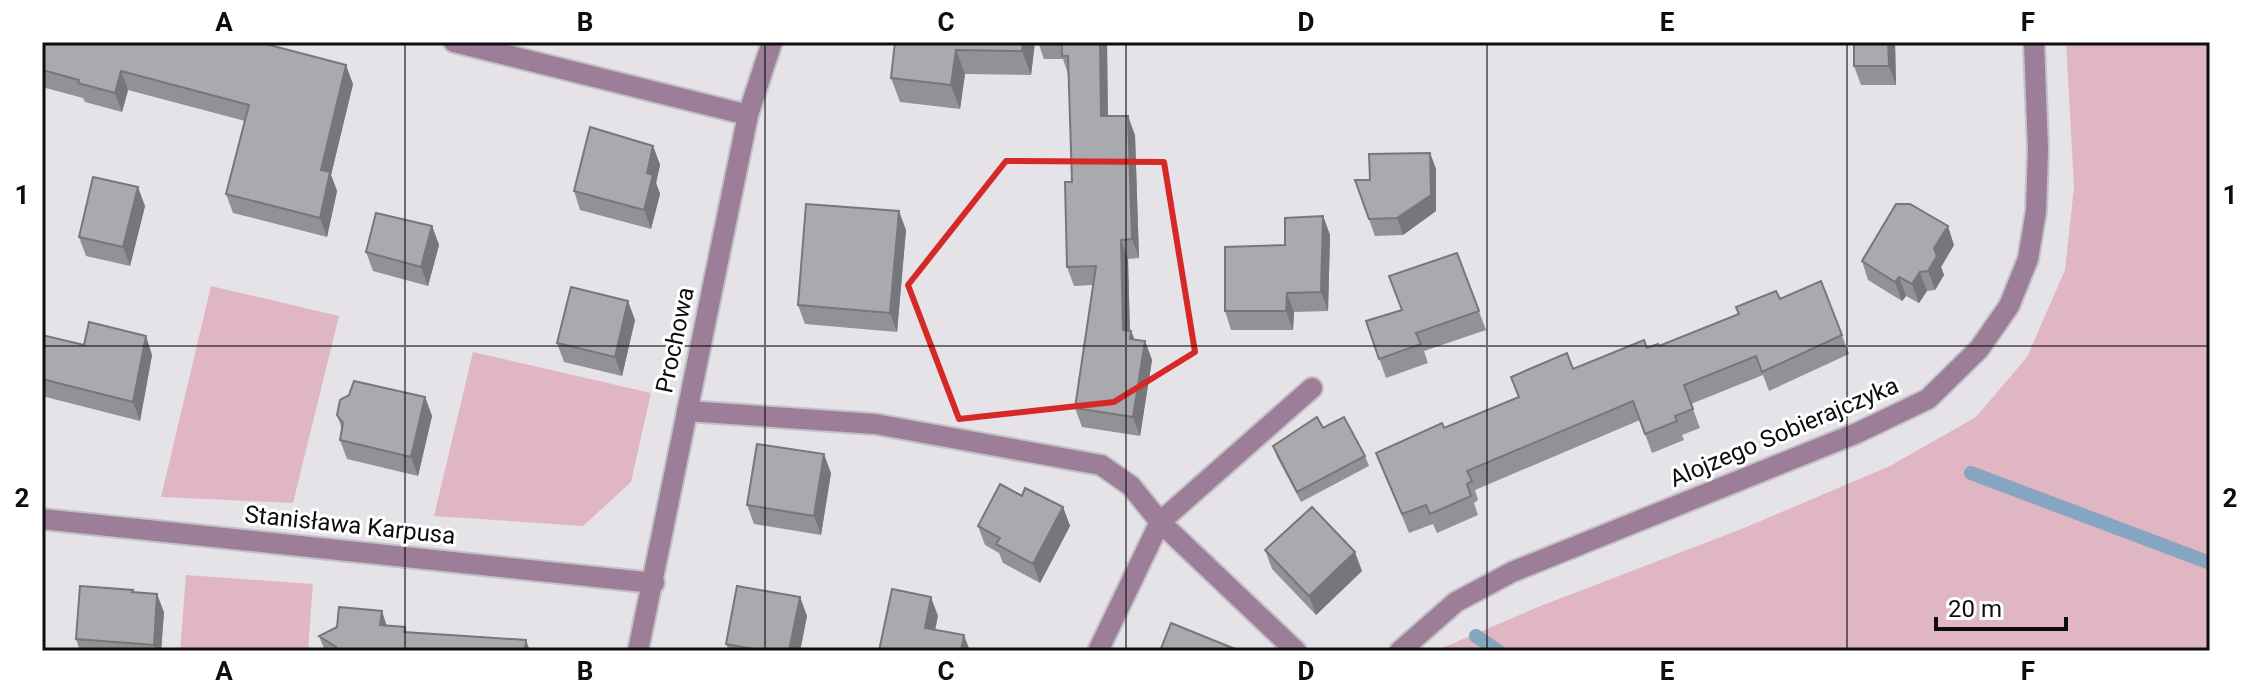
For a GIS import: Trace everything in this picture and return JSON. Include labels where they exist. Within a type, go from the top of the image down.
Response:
[{"type":"street","points":[[454,42],[748,115]]},
{"type":"street","name":"Prochowa","points":[[638,651],[748,115],[772,42]]},
{"type":"street","name":"Alojzego Sobierajczyka","points":[[1400,651],[1456,602],[1512,572],[1857,433],[1928,399],[1979,349],[2009,306],[2028,259],[2036,211],[2038,150],[2034,42]]},
{"type":"street","points":[[1098,651],[1160,522],[1312,388]]},
{"type":"street","points":[[687,411],[875,424],[1101,465],[1131,486],[1160,522],[1296,651]]},
{"type":"street","name":"Stanisława Karpusa","points":[[42,519],[654,583]]},
{"type":"highlighted area","points":[[1006,161],[1164,162],[1195,352],[1114,402],[959,419],[908,285]]},
{"type":"shaded area","points":[[2066,42],[2210,42],[2210,651],[1435,651],[1543,605],[1744,528],[1890,466],[1976,417],[2027,357],[2065,270],[2074,187]]},
{"type":"shaded area","points":[[211,286],[339,316],[293,503],[161,497]]},
{"type":"shaded area","points":[[473,352],[651,393],[631,482],[583,526],[434,516]]},
{"type":"shaded area","points":[[186,575],[313,584],[308,651],[180,651]]},
{"type":"building","points":[[42,42],[258,42],[346,65],[321,170],[330,172],[320,218],[226,194],[249,105],[121,71],[115,93],[78,83],[79,80],[42,70]]},
{"type":"building","points":[[895,42],[1023,42],[1022,51],[956,50],[951,85],[891,78]]},
{"type":"building","points":[[1062,42],[1100,42],[1101,116],[1128,116],[1132,239],[1121,240],[1123,330],[1131,331],[1130,339],[1145,341],[1133,417],[1075,408],[1096,266],[1067,267],[1065,182],[1072,182],[1068,56],[1062,56]]},
{"type":"building","points":[[1854,42],[1888,42],[1889,66],[1854,66]]},
{"type":"building","points":[[590,127],[653,146],[647,173],[653,175],[644,210],[574,191]]},
{"type":"building","points":[[1430,153],[1431,195],[1397,218],[1369,219],[1355,180],[1370,180],[1369,154]]},
{"type":"building","points":[[93,177],[138,187],[123,247],[79,237]]},
{"type":"building","points":[[806,204],[899,211],[890,313],[798,305]]},
{"type":"building","points":[[1896,204],[1910,204],[1948,226],[1934,248],[1937,256],[1928,271],[1920,272],[1912,284],[1899,277],[1895,282],[1862,261]]},
{"type":"building","points":[[376,213],[432,226],[421,267],[366,252]]},
{"type":"building","points":[[1323,216],[1321,292],[1287,293],[1286,311],[1225,311],[1225,247],[1285,245],[1285,218]]},
{"type":"building","points":[[1457,253],[1479,311],[1416,333],[1421,344],[1379,359],[1366,321],[1402,310],[1389,276]]},
{"type":"building","points":[[1821,281],[1842,335],[1762,372],[1756,356],[1684,385],[1693,409],[1675,416],[1677,421],[1645,434],[1633,401],[1467,471],[1472,481],[1467,484],[1471,496],[1430,514],[1426,505],[1402,514],[1376,453],[1442,423],[1444,428],[1519,397],[1511,377],[1567,353],[1573,369],[1644,340],[1647,348],[1659,346],[1739,314],[1736,307],[1776,291],[1780,299]]},
{"type":"building","points":[[571,287],[628,301],[615,357],[557,343]]},
{"type":"building","points":[[89,322],[146,336],[133,402],[42,379],[42,335],[84,345]]},
{"type":"building","points":[[354,381],[425,397],[411,457],[340,440],[343,423],[337,415],[340,400],[349,395]]},
{"type":"building","points":[[1317,417],[1323,428],[1344,417],[1365,456],[1297,492],[1273,446]]},
{"type":"building","points":[[757,444],[824,454],[814,516],[747,505]]},
{"type":"building","points":[[1000,484],[1022,496],[1025,488],[1063,507],[1033,564],[996,544],[1000,538],[978,526]]},
{"type":"building","points":[[1312,507],[1355,552],[1309,596],[1265,550]]},
{"type":"building","points":[[80,586],[157,594],[154,645],[76,639]]},
{"type":"building","points":[[737,586],[800,597],[789,651],[764,651],[726,644]]},
{"type":"building","points":[[892,589],[931,597],[925,628],[964,635],[961,651],[879,651]]},
{"type":"building","points":[[339,607],[382,611],[380,625],[405,627],[404,632],[526,640],[525,651],[335,651],[336,647],[319,636],[337,627]]},
{"type":"building","points":[[1171,623],[1240,651],[1160,651]]},
{"type":"waterway","points":[[1971,473],[2210,563]]},
{"type":"waterway","points":[[1476,636],[1498,651]]}]
